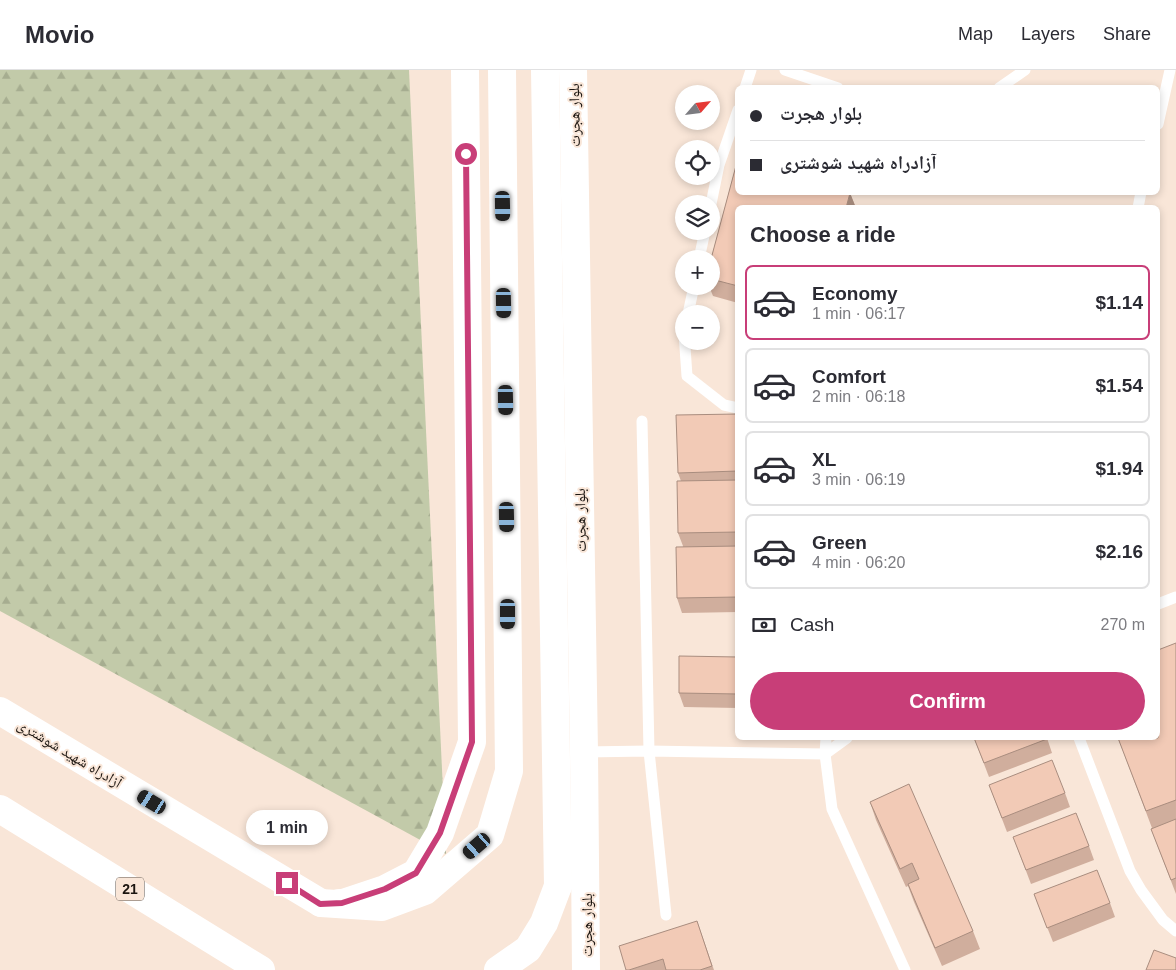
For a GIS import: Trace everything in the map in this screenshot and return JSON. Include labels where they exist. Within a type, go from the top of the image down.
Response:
[{"type":"main road","points":[[320,904],[342,903],[385,889],[416,873],[440,833],[472,742],[465,70]]},
{"type":"main road","points":[[320,904],[382,907],[425,892],[490,835],[509,771],[502,70]]},
{"type":"main road","points":[[498,970],[528,949],[544,923],[558,886],[545,70]]},
{"type":"main road","name":"بلوار هجرت","points":[[573,70],[586,970]]},
{"type":"main road","name":"آزادراه شهید شوشتری","points":[[0,711],[320,904]]},
{"type":"main road","name":"21","points":[[0,809],[261,970]]},
{"type":"lane","points":[[746,85],[751,70]]},
{"type":"lane","points":[[785,70],[829,85]]},
{"type":"lane","points":[[1003,85],[1025,70]]},
{"type":"lane","points":[[1160,115],[1170,70]]},
{"type":"lane","points":[[713,195],[719,165],[735,119]]},
{"type":"lane","points":[[685,350],[687,376],[724,405],[735,407]]},
{"type":"lane","points":[[642,421],[649,751],[666,915]]},
{"type":"lane","points":[[1160,603],[1176,597]]},
{"type":"lane","points":[[826,740],[825,754],[832,809],[905,970]]},
{"type":"lane","points":[[584,752],[649,751],[825,754],[844,740]]},
{"type":"lane","points":[[1080,740],[1130,871],[1163,920],[1176,931]]},
{"type":"green space","points":[[0,70],[409,70],[446,854],[0,611]]},
{"type":"building","points":[[735,169],[735,195],[849,195],[847,205],[735,205],[735,285],[720,281],[720,250],[713,250],[716,240],[720,240],[720,225]]},
{"type":"building","points":[[735,414],[735,471],[678,473],[676,415]]},
{"type":"building","points":[[735,480],[735,532],[678,533],[677,481]]},
{"type":"building","points":[[735,546],[735,597],[677,598],[676,547]]},
{"type":"building","points":[[1176,643],[1176,800],[1146,811],[1119,740],[1160,740],[1160,649]]},
{"type":"building","points":[[679,656],[735,657],[735,694],[679,693]]},
{"type":"building","points":[[975,740],[1044,740],[984,763]]},
{"type":"building","points":[[1052,760],[1065,793],[1002,818],[989,785]]},
{"type":"building","points":[[909,784],[973,931],[935,948],[908,884],[919,879],[912,863],[900,869],[870,802]]},
{"type":"building","points":[[1076,813],[1089,846],[1026,870],[1013,837]]},
{"type":"building","points":[[1176,819],[1176,878],[1171,880],[1151,829]]},
{"type":"building","points":[[1097,870],[1110,903],[1047,928],[1034,894]]},
{"type":"building","points":[[697,921],[712,966],[700,970],[666,970],[663,959],[626,970],[619,946]]},
{"type":"building","points":[[1154,950],[1176,958],[1176,970],[1146,970]]},
{"type":"route","points":[[287,883],[320,904],[342,903],[385,889],[416,873],[440,833],[472,742],[466,154]]}]
